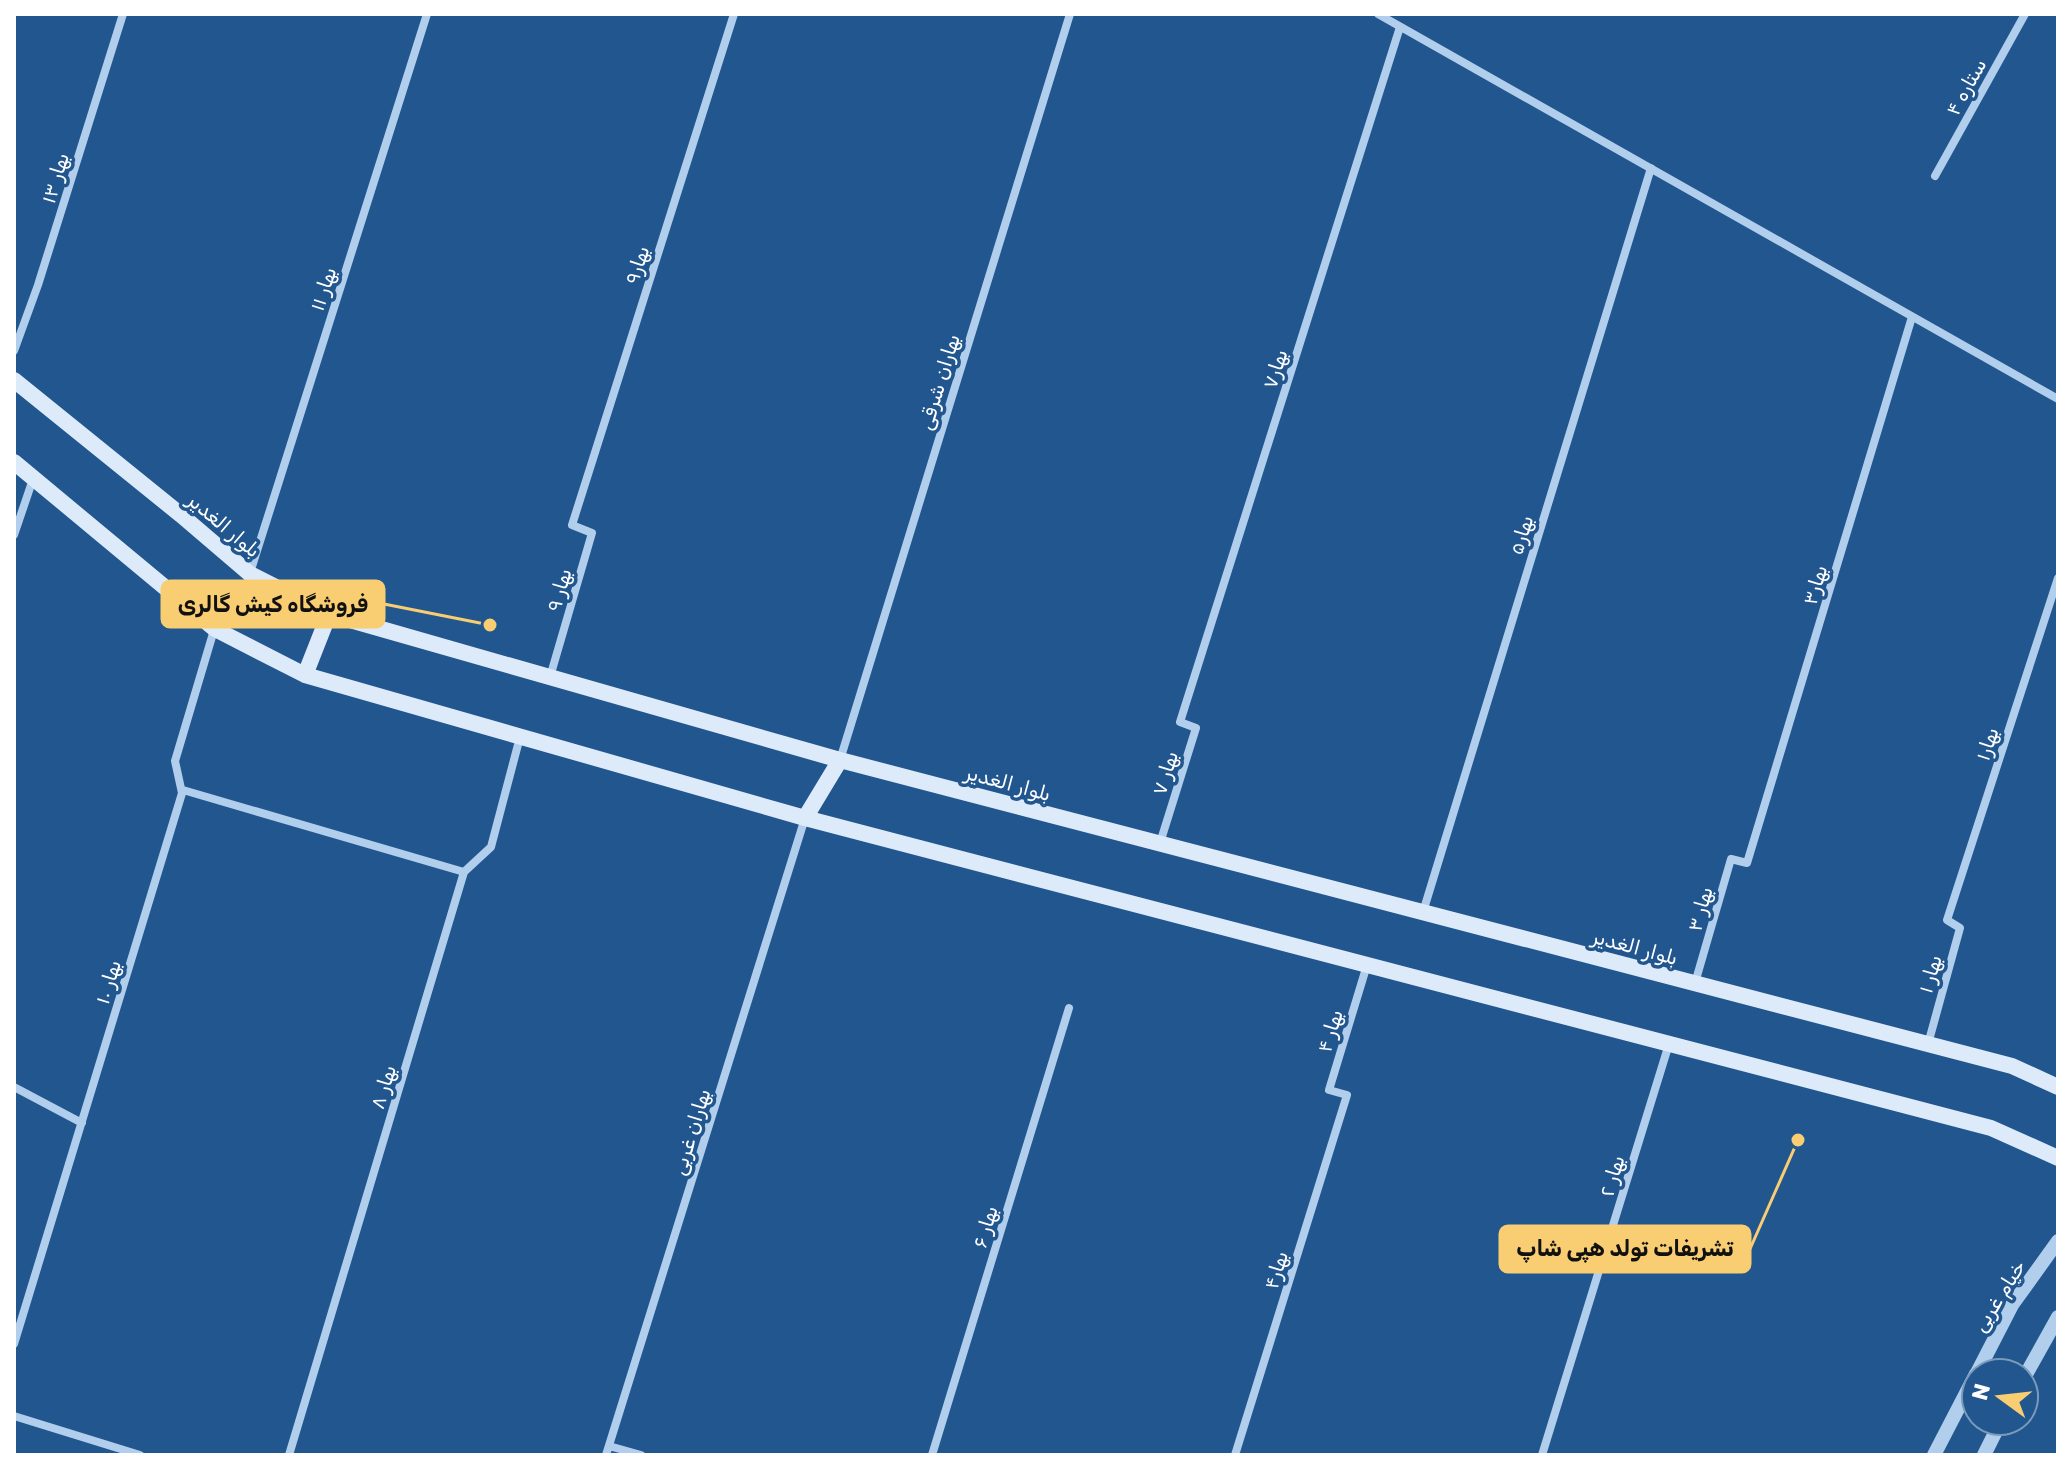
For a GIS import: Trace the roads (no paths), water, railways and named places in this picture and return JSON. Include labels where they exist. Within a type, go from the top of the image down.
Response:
[{"type":"main road","name":"بلوار الغدیر","points":[[14,380],[250,574],[329,614],[840,760],[2012,1066],[2058,1087]]},
{"type":"main road","points":[[14,462],[215,629],[305,675],[805,818],[1991,1128],[2058,1158]]},
{"type":"main road","points":[[305,675],[329,614]]},
{"type":"main road","points":[[805,818],[840,760]]},
{"type":"street","name":"بهار ۱۳","points":[[14,351],[38,285],[123,14]]},
{"type":"street","name":"بهار ۱۱","points":[[250,574],[427,14]]},
{"type":"street","name":"بهار۹","points":[[572,525],[734,14]]},
{"type":"street","name":"بهاران شرقی","points":[[840,760],[1070,14]]},
{"type":"street","points":[[1378,14],[2058,399]]},
{"type":"street","name":"ستاره ۴","points":[[1935,176],[2025,14]]},
{"type":"street","name":"بهار۷","points":[[1180,722],[1400,27]]},
{"type":"street","name":"بهار۵","points":[[1423,912],[1651,168]]},
{"type":"street","name":"بهار۳","points":[[1747,863],[1912,317]]},
{"type":"street","points":[[14,535],[34,478]]},
{"type":"street","name":"بهار ۹","points":[[550,677],[592,533],[572,525]]},
{"type":"street","name":"بهار۱","points":[[1947,920],[2058,578]]},
{"type":"street","name":"بهار ۱۰","points":[[14,1344],[183,790],[175,761],[215,629]]},
{"type":"street","name":"بهار ۷","points":[[1160,843],[1196,728],[1180,722]]},
{"type":"street","name":"بهار ۸","points":[[289,1455],[464,872],[491,847],[520,737]]},
{"type":"street","points":[[14,1344],[183,790],[464,872]]},
{"type":"street","name":"بهاران غربی","points":[[608,1450],[805,818]]},
{"type":"street","name":"بهار ۳","points":[[1695,983],[1731,859],[1747,863]]},
{"type":"street","name":"بهار ۱","points":[[1928,1044],[1960,928],[1947,920]]},
{"type":"street","name":"بهار ۴","points":[[1347,1095],[1329,1090],[1367,965]]},
{"type":"street","name":"بهار ۶","points":[[932,1455],[1069,1008]]},
{"type":"street","name":"بهار ۲","points":[[1542,1455],[1669,1044]]},
{"type":"street","points":[[14,1087],[82,1123]]},
{"type":"street","name":"بهار۴","points":[[1235,1455],[1347,1095]]},
{"type":"street","name":"خیام غربی","points":[[1985,1357],[2012,1305],[2058,1241]]},
{"type":"street","points":[[2036,1357],[2058,1317]]},
{"type":"street","name":"خیام غربی","points":[[1934,1455],[1960,1405]]},
{"type":"street","points":[[14,1416],[140,1455]]},
{"type":"street","points":[[1984,1455],[1993,1437]]},
{"type":"street","points":[[608,1450],[641,1455]]},
{"type":"place","name":"فروشگاه کیش گالری","points":[[490,625]]},
{"type":"place","name":"تشریفات تولد هپی شاپ","points":[[1798,1140]]}]
